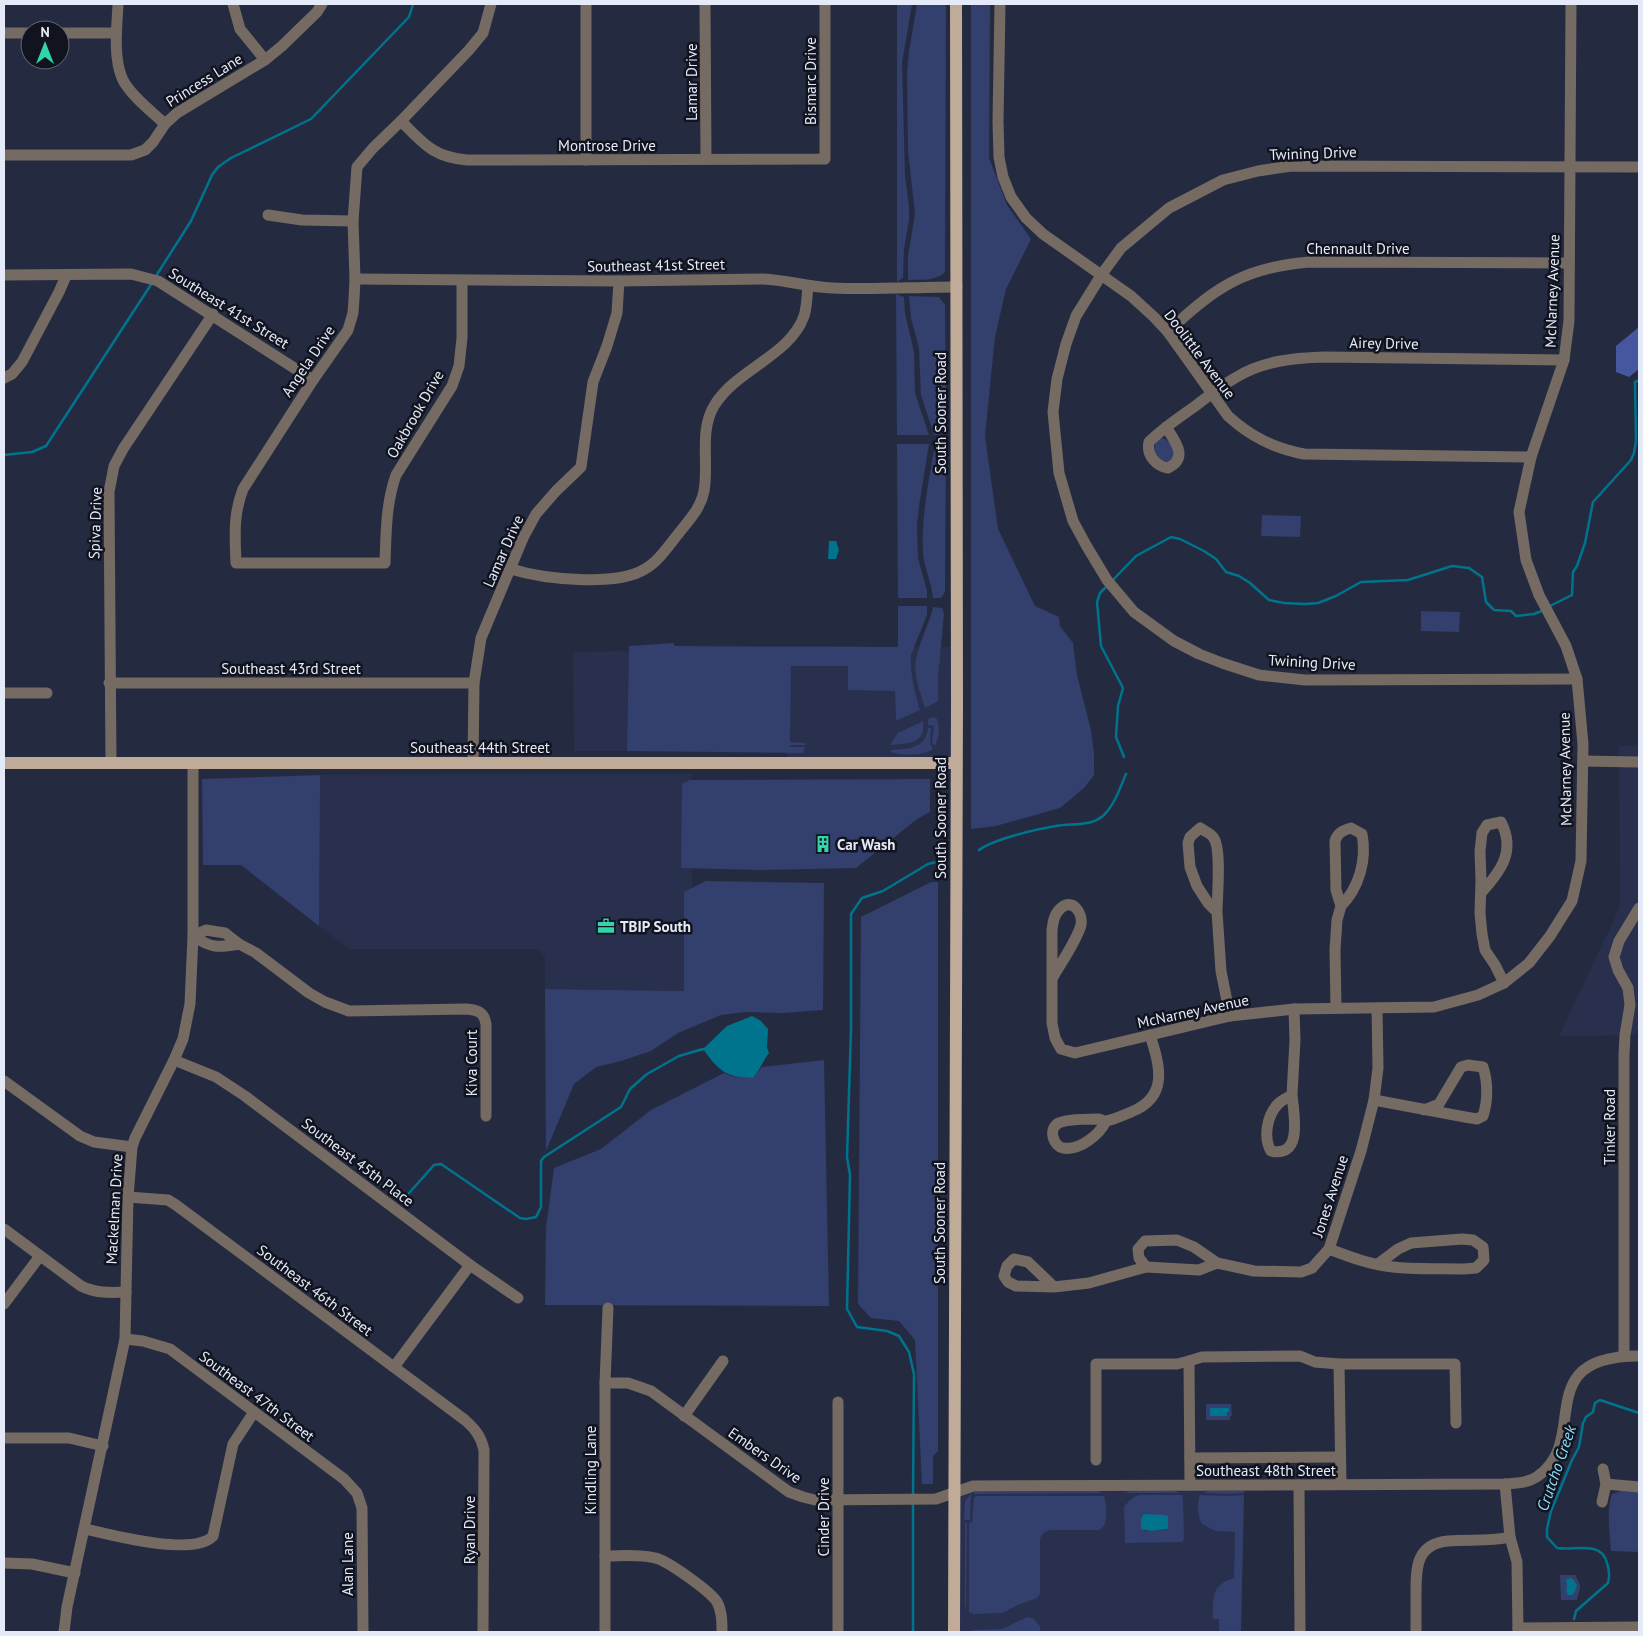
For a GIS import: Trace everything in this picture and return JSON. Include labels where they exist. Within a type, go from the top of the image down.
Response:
[{"type":"main road","name":"South Sooner Road","points":[[954,1632],[956,4]]},
{"type":"main road","name":"Southeast 44th Street","points":[[4,763],[956,763]]},
{"type":"street","points":[[118,4],[116,33],[118,64],[123,79],[131,90],[165,124]]},
{"type":"street","points":[[233,4],[240,28],[265,60]]},
{"type":"street","name":"Princess Lane","points":[[4,155],[131,155],[145,150],[176,112],[265,60],[317,12],[322,4]]},
{"type":"street","name":"Angela Drive","points":[[385,563],[236,563],[235,529],[237,506],[243,489],[313,380],[348,330],[353,313],[355,279],[353,221],[357,167],[372,148],[401,121],[483,33],[491,4]]},
{"type":"street","points":[[586,4],[586,160]]},
{"type":"street","name":"Lamar Drive","points":[[705,4],[706,160]]},
{"type":"street","name":"Bismarc Drive","points":[[825,4],[825,159]]},
{"type":"street","name":"Doolittle Avenue","points":[[1000,4],[999,157],[1003,177],[1011,197],[1026,218],[1044,234],[1102,274],[1131,296],[1154,317],[1168,332],[1228,416],[1240,427],[1262,441],[1288,451],[1316,455],[1531,457]]},
{"type":"street","name":"McNarney Avenue","points":[[1053,977],[1052,1023],[1055,1038],[1061,1049],[1075,1053],[1230,1016],[1336,1008],[1434,1007],[1478,995],[1504,983],[1530,962],[1550,936],[1572,901],[1581,861],[1583,761],[1577,679],[1566,646],[1539,595],[1526,560],[1520,512],[1531,457],[1564,360],[1569,321],[1571,4]]},
{"type":"street","points":[[4,34],[20,33]]},
{"type":"street","points":[[70,33],[116,33]]},
{"type":"street","name":"Montrose Drive","points":[[401,121],[434,151],[442,156],[452,158],[586,160],[825,159]]},
{"type":"street","name":"Twining Drive","points":[[1577,679],[1305,680],[1259,675],[1222,663],[1174,641],[1134,612],[1119,595],[1107,580],[1073,521],[1060,473],[1053,412],[1057,379],[1076,316],[1121,248],[1169,208],[1223,180],[1258,171],[1307,166],[1639,167]]},
{"type":"street","points":[[268,215],[302,220],[353,221]]},
{"type":"street","name":"Chennault Drive","points":[[1168,332],[1194,307],[1217,290],[1238,278],[1283,265],[1310,262],[1568,263]]},
{"type":"street","name":"Southeast 41st Street","points":[[4,276],[131,274],[158,281],[213,314],[313,380]]},
{"type":"street","points":[[4,378],[12,374],[22,362],[66,276]]},
{"type":"street","name":"Southeast 41st Street","points":[[355,279],[619,281],[763,279],[784,280],[808,286],[831,288],[957,287]]},
{"type":"street","name":"Oakbrook Drive","points":[[385,563],[386,530],[391,490],[396,475],[452,386],[458,366],[462,338],[462,280]]},
{"type":"street","name":"Lamar Drive","points":[[473,763],[474,682],[481,638],[523,538],[536,514],[581,467],[593,382],[617,313],[619,281]]},
{"type":"street","points":[[511,569],[554,577],[601,579],[630,576],[646,569],[662,553],[697,510],[704,494],[707,475],[706,435],[708,422],[714,406],[729,387],[787,342],[798,330],[805,314],[808,286]]},
{"type":"street","name":"Spiva Drive","points":[[111,763],[109,492],[114,466],[137,425],[213,314]]},
{"type":"street","name":"Airey Drive","points":[[1166,427],[1236,377],[1264,365],[1301,358],[1564,360]]},
{"type":"street","name":"Southeast 43rd Street","points":[[109,683],[474,682]]},
{"type":"street","points":[[4,693],[47,693]]},
{"type":"street","points":[[1583,761],[1639,762]]},
{"type":"street","name":"Mackelman Drive","points":[[64,1632],[67,1607],[125,1339],[128,1197],[132,1147],[183,1039],[190,1004],[193,936],[193,763]]},
{"type":"street","points":[[1481,893],[1495,878],[1507,852],[1508,841],[1506,831],[1501,822],[1487,825],[1482,833],[1480,852],[1480,913],[1485,950],[1496,965],[1504,983]]},
{"type":"street","points":[[1217,912],[1208,903],[1197,886],[1190,867],[1188,843],[1190,837],[1200,828],[1214,837],[1217,844],[1217,912],[1221,971],[1230,1016]]},
{"type":"street","points":[[1336,1008],[1335,950],[1337,920],[1341,906],[1349,898],[1356,886],[1361,869],[1364,842],[1362,834],[1351,828],[1343,830],[1336,836],[1335,841],[1336,890],[1341,906]]},
{"type":"street","points":[[1075,906],[1079,911],[1081,924],[1070,949],[1053,977],[1052,930],[1054,916],[1061,907],[1075,906]]},
{"type":"street","name":"Tinker Road","points":[[1624,1356],[1624,1055],[1630,1005],[1628,988],[1618,970],[1614,957],[1619,941],[1639,908]]},
{"type":"street","points":[[193,936],[206,930],[225,933],[239,944]]},
{"type":"street","points":[[217,947],[218,932]]},
{"type":"street","points":[[193,936],[209,946],[223,947],[239,944]]},
{"type":"street","name":"Kiva Court","points":[[239,944],[256,953],[308,993],[349,1011],[466,1009],[480,1012],[485,1017],[486,1024],[486,1116]]},
{"type":"street","name":"Jones Avenue","points":[[1146,1267],[1139,1258],[1138,1249],[1146,1241],[1177,1240],[1194,1247],[1217,1263],[1254,1271],[1301,1272],[1312,1268],[1329,1249],[1361,1151],[1374,1100],[1378,1068],[1377,1008]]},
{"type":"street","points":[[1292,1095],[1279,1103],[1272,1111],[1266,1134],[1267,1145],[1272,1152],[1281,1153],[1288,1150],[1294,1143],[1292,1095],[1295,1040],[1294,1010]]},
{"type":"street","points":[[1106,1120],[1138,1110],[1150,1101],[1155,1093],[1159,1083],[1159,1067],[1150,1035]]},
{"type":"street","name":"Southeast 45th Place","points":[[174,1060],[216,1077],[245,1096],[470,1265],[518,1298]]},
{"type":"street","points":[[1374,1100],[1424,1110],[1477,1119],[1483,1116],[1486,1107],[1486,1077],[1483,1067],[1468,1065],[1461,1068],[1439,1104],[1424,1110]]},
{"type":"street","points":[[4,1081],[80,1136],[94,1142],[132,1147]]},
{"type":"street","name":"Southeast 46th Street","points":[[128,1197],[168,1200],[176,1205],[476,1430]]},
{"type":"street","points":[[4,1229],[81,1286],[100,1292],[126,1292]]},
{"type":"street","points":[[1329,1249],[1359,1260],[1378,1264],[1394,1267],[1476,1268],[1484,1260],[1483,1247],[1474,1240],[1462,1239],[1411,1243],[1398,1249],[1378,1264]]},
{"type":"street","points":[[4,1304],[40,1256]]},
{"type":"street","points":[[1054,1287],[1089,1283],[1146,1267],[1199,1270],[1217,1263]]},
{"type":"street","points":[[394,1368],[470,1265]]},
{"type":"street","name":"Kindling Lane","points":[[605,1632],[605,1383],[608,1308]]},
{"type":"street","name":"Southeast 47th Street","points":[[125,1339],[143,1341],[170,1349],[344,1479],[359,1496]]},
{"type":"street","points":[[1096,1460],[1096,1364],[1177,1364],[1202,1357],[1300,1356],[1315,1362],[1339,1364],[1455,1364],[1456,1423]]},
{"type":"street","points":[[1624,1356],[1639,1356]]},
{"type":"street","name":"Southeast 48th Street","points":[[954,1493],[973,1486],[1505,1484],[1523,1482],[1538,1477],[1553,1462],[1561,1444],[1566,1402],[1572,1386],[1582,1371],[1597,1362],[1624,1356]]},
{"type":"street","points":[[1189,1360],[1190,1485]]},
{"type":"street","points":[[684,1416],[723,1361]]},
{"type":"street","points":[[1339,1364],[1341,1484]]},
{"type":"street","name":"Embers Drive","points":[[605,1383],[628,1382],[651,1391],[789,1492],[803,1498],[816,1500],[936,1500],[954,1493]]},
{"type":"street","name":"Cinder Drive","points":[[838,1402],[838,1632]]},
{"type":"street","points":[[85,1529],[147,1543],[180,1544],[209,1541],[213,1536],[233,1444],[254,1412]]},
{"type":"street","name":"Ryan Drive","points":[[476,1430],[484,1450],[484,1632]]},
{"type":"street","points":[[4,1438],[69,1438],[103,1446]]},
{"type":"street","points":[[1190,1458],[1340,1457]]},
{"type":"street","points":[[1602,1502],[1606,1484],[1603,1469]]},
{"type":"street","points":[[1505,1484],[1510,1538],[1517,1562],[1518,1630],[1639,1627]]},
{"type":"street","points":[[1606,1484],[1639,1487]]},
{"type":"street","points":[[1299,1485],[1300,1632]]},
{"type":"street","name":"Alan Lane","points":[[359,1496],[362,1508],[363,1632]]},
{"type":"street","points":[[1416,1632],[1416,1569],[1420,1558],[1431,1546],[1447,1541],[1496,1541],[1510,1538]]},
{"type":"street","points":[[606,1556],[657,1558],[672,1566],[717,1601],[720,1610],[722,1632]]},
{"type":"street","points":[[4,1564],[32,1564],[75,1573]]},
{"type":"shaded area","points":[[897,4],[912,4],[902,63],[905,175],[909,220],[904,249],[903,278],[897,282]]},
{"type":"shaded area","points":[[917,4],[946,4],[945,272],[932,279],[908,280],[908,256],[915,214],[908,151],[907,73]]},
{"type":"shaded area","points":[[971,4],[990,4],[989,158],[1007,205],[1031,239],[1006,289],[995,337],[985,436],[998,529],[1035,606],[1059,617],[1060,626],[1073,643],[1077,675],[1091,730],[1094,775],[1084,788],[1060,808],[996,826],[971,829]]},
{"type":"shaded area","points":[[896,294],[904,297],[905,313],[914,352],[915,393],[929,435],[897,435]]},
{"type":"shaded area","points":[[909,296],[939,297],[945,305],[946,430],[940,435],[934,435],[921,395],[919,348],[911,318]]},
{"type":"shaded area","points":[[1639,327],[1639,369],[1629,377],[1616,372],[1616,346]]},
{"type":"shaded area","points":[[1163,438],[1171,443],[1175,455],[1168,462],[1163,461],[1155,451],[1156,443]]},
{"type":"shaded area","points":[[897,444],[929,444],[917,525],[918,558],[927,591],[927,598],[898,598]]},
{"type":"shaded area","points":[[935,444],[943,445],[946,449],[945,592],[941,598],[933,598],[923,553],[924,512]]},
{"type":"shaded area","points":[[1262,515],[1301,516],[1300,537],[1261,536]]},
{"type":"shaded area","points":[[829,541],[836,541],[839,550],[836,559],[828,559]]},
{"type":"shaded area","points":[[898,606],[927,606],[927,615],[911,655],[912,676],[920,710],[896,721],[895,691],[848,690],[848,666],[791,666],[790,742],[805,743],[805,745],[791,745],[790,747],[805,747],[803,753],[627,751],[629,646],[674,643],[674,646],[898,647]]},
{"type":"shaded area","points":[[933,607],[942,608],[944,614],[938,678],[938,701],[925,708],[915,668],[919,649]]},
{"type":"shaded area","points":[[1421,611],[1460,612],[1459,632],[1421,631]]},
{"type":"shaded area","points":[[785,646],[957,647],[956,763],[787,763]]},
{"type":"shaded area","points":[[629,651],[627,751],[574,751],[573,652]]},
{"type":"shaded area","points":[[933,717],[937,719],[939,725],[935,746],[932,743],[934,726],[928,725],[928,719]]},
{"type":"shaded area","points":[[923,721],[922,735],[919,739],[909,743],[890,745],[898,733]]},
{"type":"shaded area","points":[[928,728],[931,728],[930,744],[933,749],[913,755],[891,752],[891,750],[909,748],[920,744],[924,740]]},
{"type":"shaded area","points":[[1619,746],[1639,746],[1639,1029],[1635,1035],[1559,1036],[1620,907]]},
{"type":"shaded area","points":[[691,774],[693,991],[545,989],[545,957],[539,949],[349,949],[319,926],[320,775]]},
{"type":"shaded area","points":[[320,775],[319,926],[241,865],[203,865],[202,779]]},
{"type":"shaded area","name":"Car Wash","points":[[930,779],[930,812],[917,819],[856,868],[761,870],[681,868],[682,784],[690,780]]},
{"type":"shaded area","points":[[706,881],[824,883],[823,1010],[783,1013],[747,1012],[721,1015],[678,1033],[651,1051],[596,1067],[574,1084],[546,1151],[545,989],[684,991],[684,892]]},
{"type":"shaded area","points":[[931,882],[938,882],[938,1451],[933,1456],[933,1484],[922,1484],[915,1340],[899,1321],[871,1318],[858,1304],[861,917]]},
{"type":"shaded area","points":[[752,1016],[761,1021],[768,1029],[767,1048],[769,1053],[753,1078],[729,1074],[718,1068],[703,1049],[727,1026]]},
{"type":"shaded area","points":[[824,1060],[829,1306],[545,1305],[546,1228],[554,1168],[601,1149],[651,1110],[724,1073],[732,1076],[753,1078],[762,1067]]},
{"type":"shaded area","points":[[1206,1404],[1231,1404],[1232,1416],[1230,1416],[1230,1420],[1206,1420]]},
{"type":"shaded area","points":[[1210,1408],[1229,1408],[1229,1412],[1227,1412],[1227,1416],[1210,1416]]},
{"type":"shaded area","points":[[1244,1485],[1241,1632],[954,1632],[954,1493],[973,1486]]},
{"type":"shaded area","points":[[1627,1489],[1639,1490],[1639,1552],[1611,1551],[1610,1501],[1612,1494]]},
{"type":"shaded area","points":[[1098,1491],[1102,1493],[974,1495],[974,1492]]},
{"type":"shaded area","points":[[1130,1491],[1175,1491],[1180,1493],[1125,1493]]},
{"type":"shaded area","points":[[1208,1491],[1244,1491],[1244,1493],[1203,1493]]},
{"type":"shaded area","points":[[971,1493],[970,1520],[964,1520],[965,1502]]},
{"type":"shaded area","points":[[1139,1495],[1182,1495],[1184,1539],[1182,1542],[1125,1543],[1124,1506]],"holes":[[[1168,1519],[1166,1530],[1144,1531]]]},
{"type":"shaded area","points":[[1200,1495],[1244,1495],[1241,1632],[1219,1632],[1219,1619],[1213,1619],[1214,1599],[1217,1589],[1221,1584],[1234,1578],[1235,1532],[1215,1531],[1202,1524],[1198,1510]]},
{"type":"shaded area","points":[[1104,1496],[1106,1520],[1099,1530],[1050,1530],[1044,1532],[1040,1540],[1040,1594],[1037,1598],[1002,1613],[973,1614],[969,1612],[969,1523],[972,1522],[974,1497]]},
{"type":"shaded area","points":[[1144,1514],[1168,1516],[1168,1529],[1151,1531],[1141,1529],[1141,1519]]},
{"type":"shaded area","points":[[965,1523],[967,1523],[966,1609],[965,1605]]},
{"type":"shaded area","points":[[1560,1575],[1575,1575],[1580,1587],[1577,1600],[1561,1600]]},
{"type":"shaded area","points":[[1570,1578],[1577,1585],[1575,1592],[1572,1595],[1568,1595],[1566,1580]]},
{"type":"shaded area","points":[[1027,1617],[1034,1619],[1040,1627],[1040,1632],[969,1632],[972,1630],[1002,1629]]},
{"type":"waterway","points":[[156,276],[191,221],[212,175],[218,167],[231,158],[311,119],[409,17],[413,4]]},
{"type":"waterway","points":[[4,455],[32,452],[46,446],[152,283]]},
{"type":"waterway","points":[[1548,607],[1572,595],[1573,572],[1585,543],[1593,502],[1631,460],[1634,453],[1636,441],[1635,382],[1639,380]]},
{"type":"waterway","points":[[1112,581],[1136,556],[1171,537],[1180,539],[1204,551],[1216,559],[1226,572],[1239,576],[1250,583],[1269,600],[1284,603],[1318,603],[1336,596],[1361,582],[1408,580],[1452,566],[1469,568],[1482,577],[1486,602],[1494,610],[1511,611],[1516,616],[1534,614],[1544,610]]},
{"type":"waterway","points":[[1108,585],[1100,593],[1097,602],[1101,646],[1123,688],[1118,706],[1116,737],[1124,757]]},
{"type":"waterway","points":[[979,850],[1005,838],[1027,832],[1056,826],[1087,823],[1099,819],[1111,806],[1126,774]]},
{"type":"waterway","points":[[913,1496],[914,1374],[909,1352],[899,1336],[887,1331],[857,1327],[847,1309],[850,1175],[847,1157],[851,1030],[851,914],[862,898],[883,891],[928,864],[936,862]]},
{"type":"waterway","points":[[402,1201],[434,1165],[441,1164],[520,1218],[536,1217],[541,1207],[541,1161],[544,1157],[621,1107],[630,1089],[647,1074],[679,1056],[703,1049]]},
{"type":"waterway","name":"Crutcho Creek","points":[[1574,1619],[1576,1611],[1608,1583],[1608,1568],[1604,1556],[1599,1551],[1586,1548],[1557,1548],[1547,1537],[1551,1511],[1579,1447],[1583,1423],[1586,1417],[1593,1412],[1595,1403],[1600,1400],[1639,1413]]},
{"type":"waterway","points":[[913,1504],[913,1632]]},
{"type":"place","name":"Car Wash","points":[[823,844]]},
{"type":"place","name":"TBIP South","points":[[606,926]]}]
